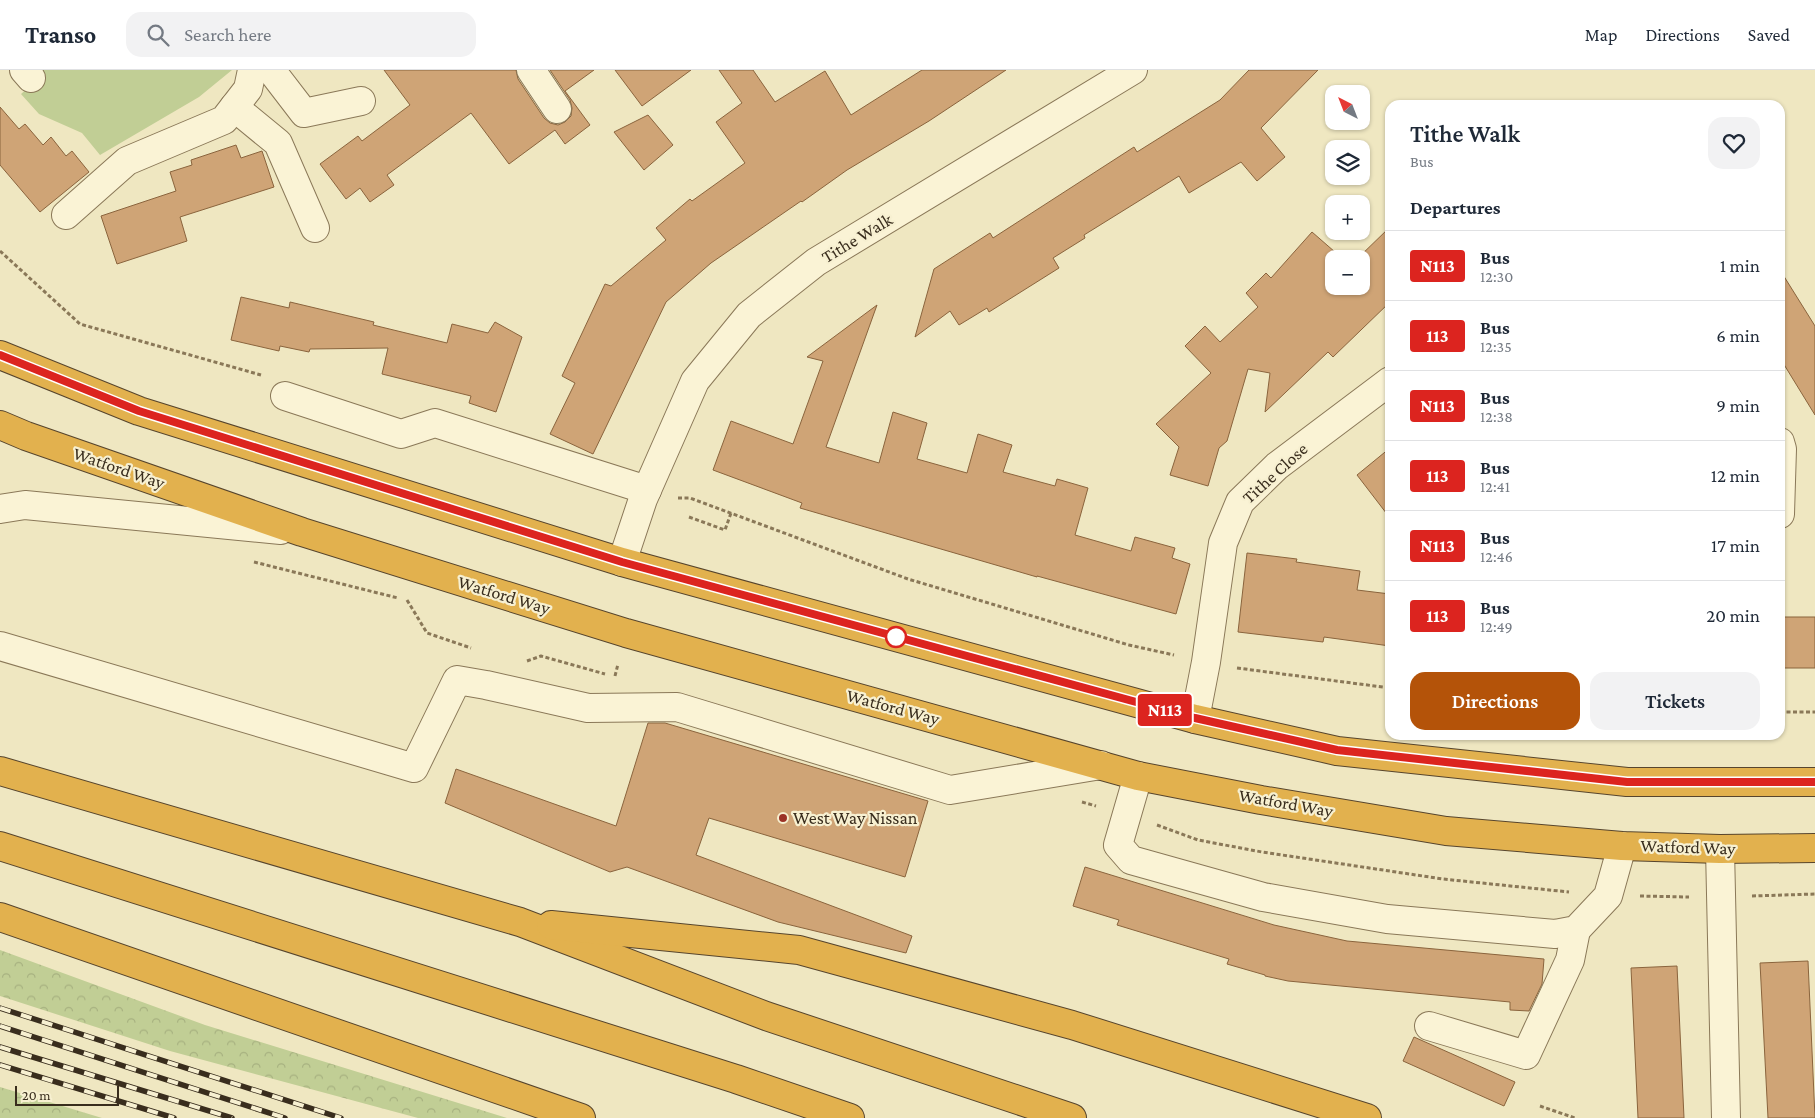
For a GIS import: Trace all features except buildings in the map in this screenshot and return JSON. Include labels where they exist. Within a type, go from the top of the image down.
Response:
[{"type":"highway","points":[[0,355],[139,411],[622,562],[1195,718],[1337,750],[1627,782],[1815,782]]},
{"type":"highway","name":"Watford Way","points":[[0,425],[26,436],[302,532],[626,633],[1138,776],[1261,800],[1446,831],[1622,846],[1720,849],[1815,848]]},
{"type":"highway","points":[[0,771],[520,922],[766,1016],[1072,1118]]},
{"type":"highway","points":[[0,846],[727,1076],[850,1118]]},
{"type":"highway","points":[[0,917],[582,1118]]},
{"type":"highway","points":[[520,922],[799,950],[1072,1025],[1367,1118]]},
{"type":"street","points":[[66,216],[127,161],[157,150],[224,120],[248,89],[252,70]]},
{"type":"street","points":[[272,70],[304,113],[361,101]]},
{"type":"street","points":[[531,70],[557,109]]},
{"type":"street","name":"Tithe Walk","points":[[622,562],[645,494],[695,380],[750,315],[816,262],[1133,70]]},
{"type":"street","points":[[234,107],[278,143],[315,228]]},
{"type":"street","name":"Tithe Close","points":[[1195,718],[1206,662],[1223,543],[1240,502],[1277,466],[1385,385]]},
{"type":"street","points":[[285,396],[402,434],[435,423],[645,494]]},
{"type":"street","points":[[0,509],[25,505],[155,516],[302,532]]},
{"type":"street","points":[[0,646],[414,768],[457,680],[588,708],[677,707],[950,790],[1101,765]]},
{"type":"street","points":[[1138,776],[1118,845],[1131,860],[1263,896],[1387,920],[1555,934],[1576,930]]},
{"type":"street","points":[[1428,1026],[1526,1054],[1570,960],[1576,930],[1608,896],[1622,846]]},
{"type":"street","points":[[1720,849],[1726,1118]]},
{"type":"path","points":[[0,250],[16,265]]},
{"type":"path","points":[[645,494],[690,498],[908,579],[1129,645],[1244,669],[1385,687]]},
{"type":"path","points":[[689,517],[725,530],[731,513]]},
{"type":"path","points":[[407,600],[427,633],[472,648]]},
{"type":"path","points":[[526,661],[542,656],[605,674]]},
{"type":"path","points":[[614,677],[618,664]]},
{"type":"path","points":[[1785,712],[1815,712]]},
{"type":"path","points":[[1540,1106],[1575,1118]]},
{"type":"green space","points":[[41,70],[232,70],[199,97],[100,155],[82,133],[39,114],[21,94],[44,74]]},
{"type":"green space","points":[[0,950],[205,1025],[507,1118],[418,1118],[170,1051],[0,996]]},
{"type":"green space","points":[[0,1087],[102,1118],[0,1118]]},
{"type":"railway","points":[[0,1008],[341,1118]]},
{"type":"railway","points":[[0,1026],[285,1118]]},
{"type":"railway","points":[[0,1047],[232,1118]]},
{"type":"railway","points":[[0,1065],[174,1118]]},
{"type":"bus line","name":"N113","points":[[0,355],[60,381],[139,411],[622,562],[1195,718],[1337,750],[1627,782],[1815,782]]},
{"type":"place","name":"West Way Nissan","points":[[783,818]]}]
